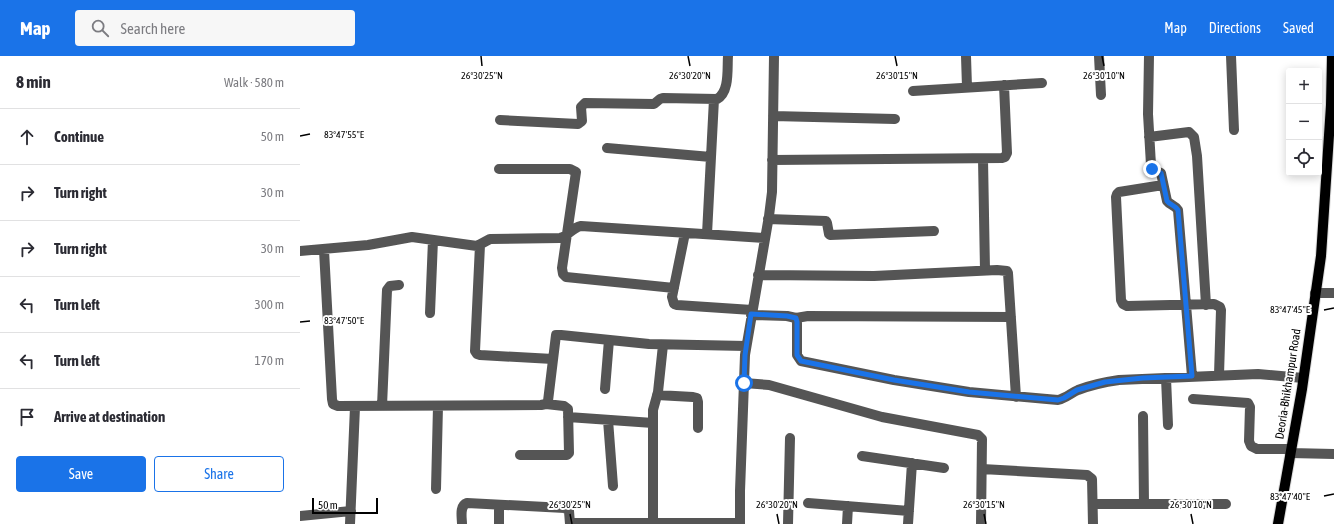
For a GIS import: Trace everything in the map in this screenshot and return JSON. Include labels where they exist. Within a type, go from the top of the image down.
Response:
[{"type":"main road","name":"Deoria-Bhikhampur Road","points":[[1278,524],[1303,378],[1321,256],[1331,137],[1332,56]]},
{"type":"street","points":[[500,120],[578,124],[582,121],[581,107],[585,103],[654,104],[663,98],[714,99],[721,97],[725,92],[728,56]]},
{"type":"street","points":[[462,524],[462,507],[464,504],[499,504],[565,508],[569,511],[570,523],[740,523],[746,346],[772,192],[774,56]]},
{"type":"street","points":[[966,56],[967,87]]},
{"type":"street","points":[[1098,56],[1101,95]]},
{"type":"street","points":[[1149,56],[1148,114],[1151,166],[1152,169],[1161,173],[1167,201],[1169,204],[1177,207],[1178,210],[1192,376]]},
{"type":"street","points":[[1231,56],[1234,130]]},
{"type":"street","points":[[914,91],[1042,83]]},
{"type":"street","points":[[772,160],[1002,158],[1007,153],[1004,85]]},
{"type":"street","points":[[707,234],[714,99]]},
{"type":"street","points":[[773,116],[895,119]]},
{"type":"street","points":[[1149,137],[1189,132],[1194,137],[1197,156],[1206,305]]},
{"type":"street","points":[[607,148],[711,157]]},
{"type":"street","points":[[983,159],[985,270]]},
{"type":"street","points":[[499,169],[570,169],[576,172],[562,268],[563,274],[566,277],[674,288]]},
{"type":"street","points":[[1163,184],[1119,192],[1117,194],[1121,300],[1123,304],[1127,306],[1218,305],[1221,310],[1219,375]]},
{"type":"street","points":[[768,219],[826,221],[830,235],[934,231]]},
{"type":"street","points":[[300,251],[368,245],[412,237],[472,246],[480,245],[486,240],[490,239],[560,238],[567,235],[572,229],[581,226],[765,238]]},
{"type":"street","points":[[685,233],[672,301],[676,305],[752,312],[796,318],[808,316],[1011,317]]},
{"type":"street","points":[[430,313],[433,240]]},
{"type":"street","points":[[480,245],[475,351],[480,355],[553,359]]},
{"type":"street","points":[[324,250],[333,404],[338,406],[355,407],[546,404],[567,406],[569,451],[567,455],[520,455]]},
{"type":"street","points":[[758,275],[874,276],[1003,270],[1008,273],[1016,397]]},
{"type":"street","points":[[382,406],[387,290],[390,286],[399,285]]},
{"type":"street","points":[[1315,293],[1334,293]]},
{"type":"street","points":[[796,318],[797,355],[801,361],[894,380],[969,392],[1058,400],[1077,390],[1105,382],[1119,380],[1258,374],[1303,378]]},
{"type":"street","points":[[546,404],[548,401],[556,335],[663,344],[746,346]]},
{"type":"street","points":[[605,390],[609,340]]},
{"type":"street","points":[[653,523],[654,404],[657,395],[663,344]]},
{"type":"street","points":[[1166,378],[1168,425]]},
{"type":"street","points":[[744,383],[768,385],[882,417],[978,435],[982,439],[981,524]]},
{"type":"street","points":[[657,395],[697,398],[698,428]]},
{"type":"street","points":[[1193,399],[1248,403],[1250,407],[1249,441],[1251,446],[1257,449],[1334,454]]},
{"type":"street","points":[[436,489],[438,406]]},
{"type":"street","points":[[350,524],[355,407]]},
{"type":"street","points":[[1143,416],[1144,504]]},
{"type":"street","points":[[568,417],[653,423]]},
{"type":"street","points":[[608,420],[613,486]]},
{"type":"street","points":[[788,524],[790,438]]},
{"type":"street","points":[[862,456],[944,468]]},
{"type":"street","points":[[908,524],[912,463]]},
{"type":"street","points":[[982,469],[1087,475],[1092,479],[1093,524]]},
{"type":"street","points":[[808,503],[909,511]]},
{"type":"street","points":[[499,504],[499,524]]},
{"type":"street","points":[[1092,504],[1226,504]]},
{"type":"street","points":[[848,506],[848,524]]},
{"type":"street","points":[[300,516],[351,511]]},
{"type":"route","points":[[744,383],[745,355],[751,314],[792,316],[796,318],[797,355],[798,359],[801,361],[894,380],[969,392],[1058,400],[1077,390],[1105,382],[1143,378],[1192,376],[1178,210],[1177,207],[1169,204],[1167,201],[1161,173],[1152,169]]}]
